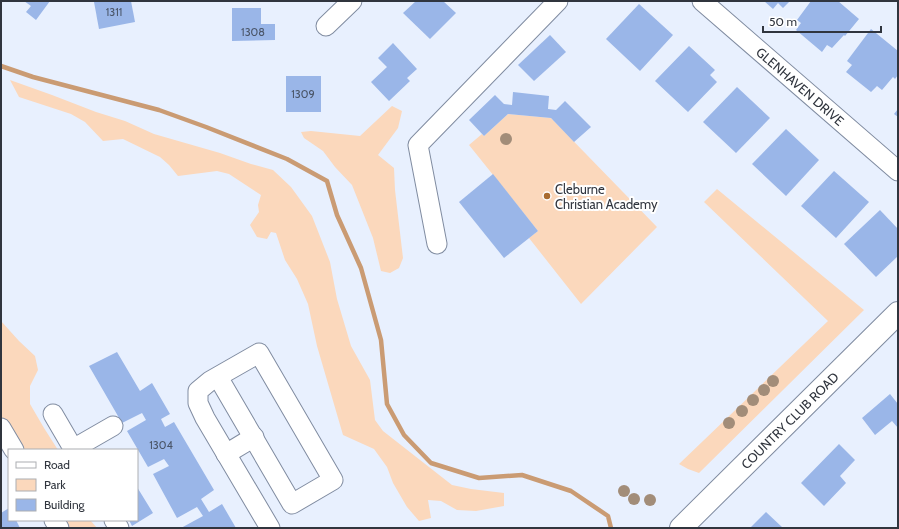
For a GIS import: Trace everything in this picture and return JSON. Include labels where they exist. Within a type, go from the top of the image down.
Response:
[{"type":"main road","name":"COUNTRY CLUB ROAD","points":[[684,527],[898,313]]},
{"type":"street","points":[[326,26],[352,1]]},
{"type":"street","points":[[436,244],[418,145],[558,1]]},
{"type":"street","name":"GLENHAVEN DRIVE","points":[[702,1],[898,171]]},
{"type":"street","points":[[218,377],[292,504],[333,480],[259,353],[210,381],[198,391],[198,403],[205,418],[270,528]]},
{"type":"street","points":[[53,414],[72,449]]},
{"type":"street","points":[[75,449],[113,426]]},
{"type":"street","points":[[1,428],[13,449]]},
{"type":"street","points":[[226,454],[254,437]]},
{"type":"green space","points":[[10,80],[96,112],[125,121],[154,134],[273,170],[291,187],[312,216],[330,262],[337,299],[351,346],[370,380],[375,420],[383,431],[452,485],[504,493],[504,506],[476,511],[457,510],[441,501],[428,500],[431,518],[419,521],[407,507],[393,483],[387,467],[374,449],[343,435],[317,346],[308,304],[297,279],[285,260],[276,233],[271,232],[267,239],[257,237],[250,225],[259,212],[258,205],[261,195],[229,174],[217,171],[178,176],[160,157],[123,139],[103,141],[85,122],[71,114],[19,97]]},
{"type":"green space","points":[[392,106],[402,111],[398,128],[378,155],[394,168],[403,258],[399,268],[390,273],[381,271],[373,238],[352,185],[335,167],[323,151],[304,138],[301,132],[311,131],[360,136]]},
{"type":"green space","points":[[508,114],[551,118],[657,227],[581,304],[529,238],[538,231],[469,145],[482,134],[484,136]]},
{"type":"green space","points":[[717,189],[864,310],[699,473],[679,464],[828,321],[704,202]]},
{"type":"green space","points":[[1,321],[35,356],[38,370],[30,386],[30,404],[57,449],[20,449],[1,416]]},
{"type":"green space","points":[[63,521],[91,521],[97,528],[67,528]]},
{"type":"building","points":[[24,1],[50,1],[36,20],[26,12],[31,6]]},
{"type":"building","points":[[131,1],[135,22],[99,29],[94,2]]},
{"type":"building","points":[[416,1],[443,1],[456,13],[430,39],[403,13]]},
{"type":"building","points":[[764,1],[790,1],[783,8],[778,3],[773,9]]},
{"type":"building","points":[[811,1],[838,1],[859,19],[845,36],[844,35],[832,48],[827,45],[822,52],[796,30],[801,23],[797,20]]},
{"type":"building","points":[[639,4],[673,35],[640,71],[606,39]]},
{"type":"building","points":[[232,8],[261,8],[261,24],[275,24],[275,40],[232,41]]},
{"type":"building","points":[[871,29],[898,51],[898,75],[895,79],[893,77],[882,90],[877,86],[871,92],[846,72],[852,65],[847,61]]},
{"type":"building","points":[[550,35],[566,52],[534,81],[518,65]]},
{"type":"building","points":[[393,43],[417,69],[407,78],[410,81],[389,101],[371,82],[387,67],[378,58]]},
{"type":"building","points":[[689,46],[715,70],[710,75],[717,82],[688,112],[655,81]]},
{"type":"building","points":[[286,76],[321,76],[321,112],[286,112]]},
{"type":"building","points":[[737,87],[770,118],[736,153],[703,122]]},
{"type":"building","points":[[513,92],[549,96],[548,109],[556,110],[565,101],[591,127],[574,142],[551,118],[508,114],[484,136],[469,120],[495,95],[504,104],[512,105]]},
{"type":"building","points":[[898,109],[898,117],[894,114]]},
{"type":"building","points":[[786,129],[819,160],[786,196],[752,164]]},
{"type":"building","points":[[834,171],[869,202],[836,238],[801,206]]},
{"type":"building","points":[[493,174],[538,231],[504,258],[459,202]]},
{"type":"building","points":[[880,210],[898,229],[898,256],[876,277],[844,244]]},
{"type":"building","points":[[117,352],[140,391],[152,383],[170,414],[161,419],[165,427],[174,422],[214,490],[201,499],[209,512],[222,504],[236,528],[181,528],[203,516],[197,507],[177,518],[153,474],[169,466],[164,459],[148,467],[127,431],[146,420],[142,413],[122,423],[89,366]]},
{"type":"building","points":[[890,394],[898,404],[898,428],[892,421],[875,435],[862,418]]},
{"type":"building","points":[[839,444],[855,460],[840,476],[846,483],[824,506],[801,483]]},
{"type":"building","points":[[138,489],[153,513],[132,526],[130,521],[138,521]]},
{"type":"building","points":[[8,509],[8,521],[16,521],[20,528],[1,528],[1,513]]},
{"type":"building","points":[[766,512],[783,528],[750,528]]},
{"type":"waterway","points":[[1,66],[33,77],[159,110],[287,159],[327,181],[337,215],[361,268],[381,340],[387,404],[404,435],[431,463],[479,478],[522,475],[571,491],[608,516],[611,528]]},
{"type":"place","name":"Cleburne Christian Academy","points":[[547,196]]}]
